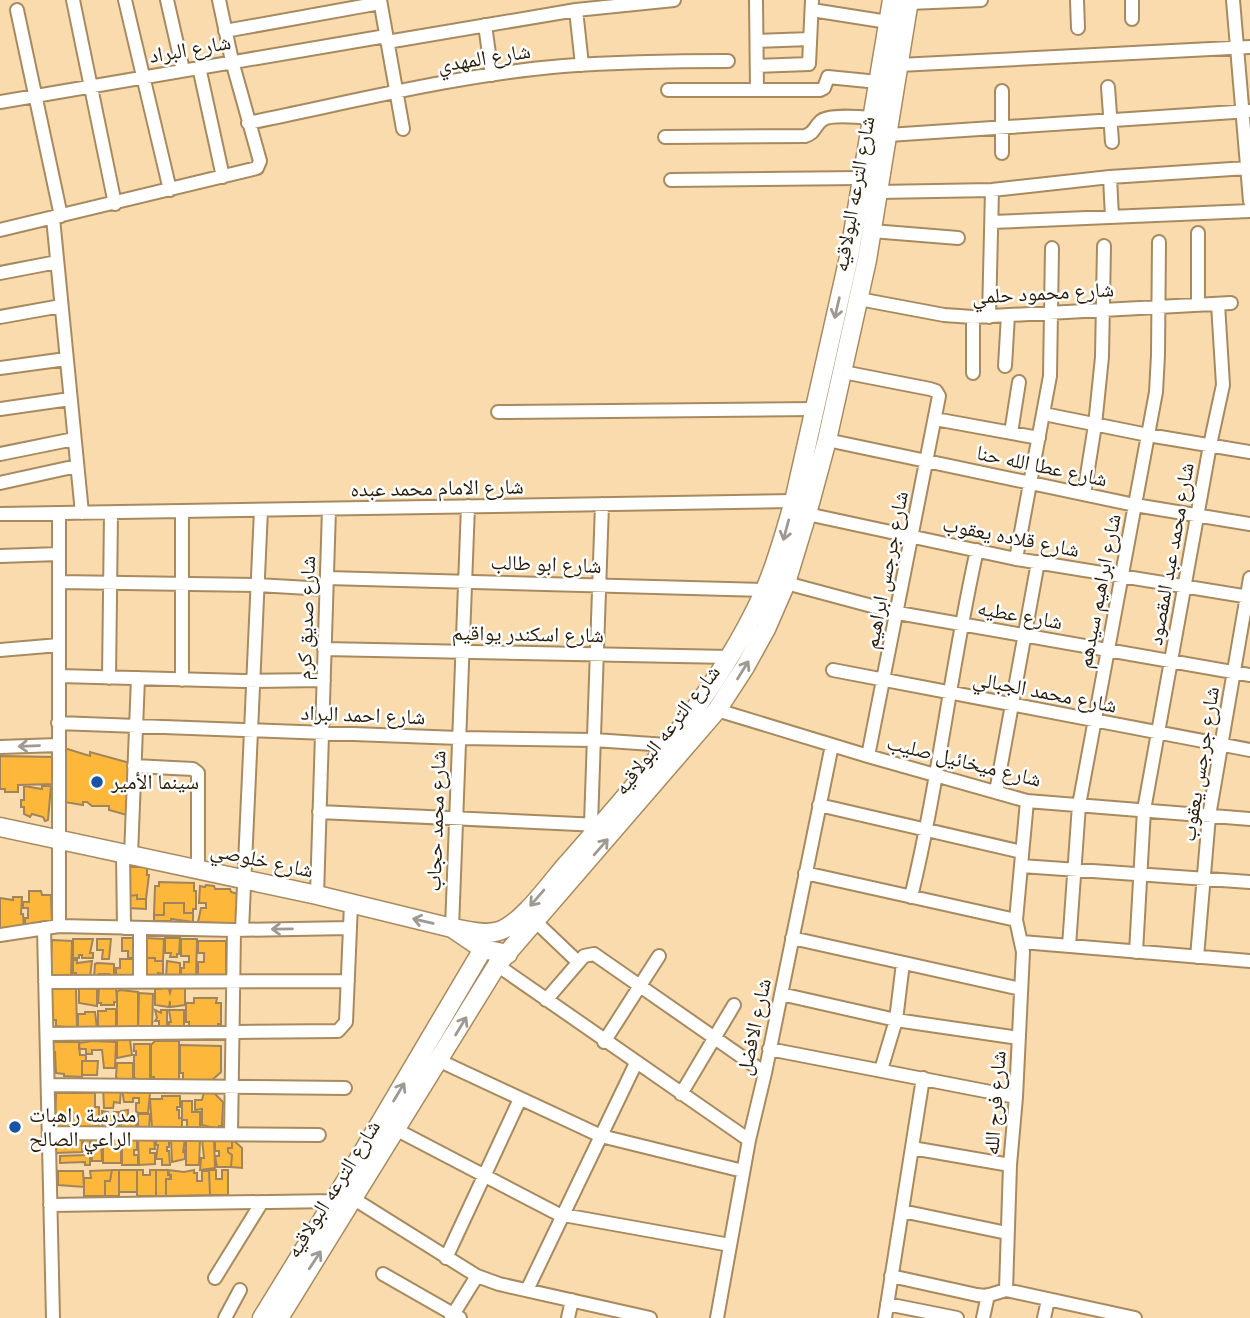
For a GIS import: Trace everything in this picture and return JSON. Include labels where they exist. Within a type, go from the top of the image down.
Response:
[{"type":"main road","name":"شارع الترعه البولاقيه","points":[[270,1317],[354,1199],[503,959],[536,922],[606,821],[667,745],[730,657],[765,590],[794,501],[849,257],[888,22],[903,1]]},
{"type":"main road","name":"شارع الترعه البولاقيه","points":[[452,928],[489,933],[509,927],[606,821],[717,710],[761,639],[786,583],[827,440],[843,372],[867,260],[899,65],[903,1]]},
{"type":"main road","points":[[849,257],[867,260]]},
{"type":"main road","name":"شارع خلوصي","points":[[0,827],[317,895],[452,928],[503,959]]},
{"type":"main road","name":"شارع الترعه البولاقيه","points":[[270,1317],[334,1201],[483,949]]},
{"type":"street","points":[[73,0],[115,204]]},
{"type":"street","points":[[125,0],[170,190]]},
{"type":"street","points":[[167,0],[183,70]]},
{"type":"street","points":[[0,230],[257,169],[260,161],[232,61],[219,0]]},
{"type":"street","name":"شارع البراد","points":[[0,102],[232,61],[576,10],[674,0]]},
{"type":"street","points":[[756,0],[757,90]]},
{"type":"street","points":[[903,1],[981,0]]},
{"type":"street","points":[[1077,0],[1078,28]]},
{"type":"street","points":[[1132,0],[1132,19]]},
{"type":"street","points":[[1233,0],[1243,47],[1250,201]]},
{"type":"street","points":[[225,31],[380,1],[403,129]]},
{"type":"street","points":[[757,66],[809,64],[812,5],[888,22]]},
{"type":"street","points":[[17,10],[57,217],[57,262],[82,513]]},
{"type":"street","points":[[576,10],[582,65]]},
{"type":"street","points":[[485,25],[492,75]]},
{"type":"street","points":[[757,41],[810,40]]},
{"type":"street","points":[[899,65],[1243,47]]},
{"type":"street","name":"شارع المهدي","points":[[248,123],[492,75],[645,61],[728,61]]},
{"type":"street","points":[[200,67],[223,177]]},
{"type":"street","points":[[668,90],[820,90],[824,88],[828,76],[878,82]]},
{"type":"street","points":[[1108,86],[1112,142]]},
{"type":"street","points":[[1002,91],[1002,153]]},
{"type":"street","points":[[887,135],[1246,111]]},
{"type":"street","points":[[665,137],[805,136],[813,133],[826,117],[872,118]]},
{"type":"street","points":[[878,192],[992,190],[1110,177],[1247,169]]},
{"type":"street","points":[[1110,177],[1112,217]]},
{"type":"street","points":[[671,180],[862,178]]},
{"type":"street","points":[[989,317],[992,190]]},
{"type":"street","points":[[992,222],[1250,211]]},
{"type":"street","points":[[872,231],[958,238]]},
{"type":"street","points":[[1198,233],[1198,305]]},
{"type":"street","name":"شارع ابراهيم سيدهم","points":[[1069,946],[1079,805],[1156,392],[1159,242]]},
{"type":"street","points":[[1084,494],[1095,425],[1104,310],[1104,246]]},
{"type":"street","points":[[1016,559],[1044,414],[1051,351],[1052,248]]},
{"type":"street","points":[[0,273],[57,262]]},
{"type":"street","name":"شارع محمود حلمي","points":[[859,299],[944,315],[974,317],[1224,304]]},
{"type":"street","name":"شارع محمد عبد المقصود","points":[[1136,952],[1144,810],[1223,385],[1224,304]]},
{"type":"street","points":[[0,317],[61,306]]},
{"type":"street","points":[[1005,366],[1008,316]]},
{"type":"street","points":[[974,317],[974,373]]},
{"type":"street","points":[[0,368],[66,359]]},
{"type":"street","name":"شارع جرجس ابراهيم","points":[[843,372],[936,391],[939,396],[869,757]]},
{"type":"street","points":[[1011,433],[1018,382]]},
{"type":"street","points":[[0,409],[71,399]]},
{"type":"street","points":[[498,412],[815,409]]},
{"type":"street","points":[[1044,414],[1250,452]]},
{"type":"street","points":[[935,419],[1039,438]]},
{"type":"street","points":[[0,454],[74,439]]},
{"type":"street","name":"شارع عطا الله حنا","points":[[827,440],[1135,505],[1250,524]]},
{"type":"street","points":[[0,483],[77,466]]},
{"type":"street","name":"شارع الامام محمد عبده","points":[[0,514],[794,501]]},
{"type":"street","points":[[319,812],[606,821],[594,740],[602,504]]},
{"type":"street","name":"شارع محمد حجاب","points":[[452,928],[468,506]]},
{"type":"street","name":"شارع صديق كرم","points":[[317,895],[329,509]]},
{"type":"street","points":[[232,1134],[233,981],[244,880],[261,510]]},
{"type":"street","points":[[182,511],[182,680]]},
{"type":"street","points":[[59,513],[59,926]]},
{"type":"street","points":[[108,678],[111,513]]},
{"type":"street","name":"شارع قلاده يعقوب","points":[[807,514],[1016,559],[1248,597]]},
{"type":"street","points":[[911,897],[928,830],[960,624],[977,550]]},
{"type":"street","points":[[0,556],[59,554]]},
{"type":"street","points":[[996,792],[1038,562]]},
{"type":"street","name":"شارع جرجس يعقوب","points":[[1197,957],[1209,816],[1250,578]]},
{"type":"street","name":"شارع ابو طالب","points":[[59,582],[465,582],[765,590]]},
{"type":"street","name":"شارع عطيه","points":[[786,583],[898,613],[1250,675]]},
{"type":"street","points":[[0,650],[59,645]]},
{"type":"street","name":"شارع اسكندر يواقيم","points":[[324,649],[730,657]]},
{"type":"street","name":"شارع محمد الجبالي","points":[[833,670],[1250,750]]},
{"type":"street","points":[[59,676],[182,680],[324,680]]},
{"type":"street","points":[[124,928],[138,678]]},
{"type":"street","name":"شارع ميخائيل صليب","points":[[717,710],[869,757],[1027,801],[1250,819]]},
{"type":"street","name":"شارع احمد البراد","points":[[58,723],[459,738],[594,740],[667,745]]},
{"type":"street","points":[[0,747],[58,745]]},
{"type":"street","name":"شارع الافضل","points":[[717,1318],[748,1140],[765,1073],[832,745]]},
{"type":"street","points":[[134,766],[193,769],[198,773],[198,870]]},
{"type":"street","points":[[805,873],[1016,919],[1027,801]]},
{"type":"street","points":[[819,805],[1022,852]]},
{"type":"street","points":[[1021,866],[1250,882]]},
{"type":"street","points":[[47,1034],[338,1031],[346,1022],[351,904]]},
{"type":"street","name":"شارع فرج الله","points":[[1006,1290],[1010,1165],[1021,989],[1022,942],[1016,919]]},
{"type":"street","points":[[536,922],[578,962]]},
{"type":"street","points":[[0,935],[59,926],[238,930],[351,928]]},
{"type":"street","points":[[44,928],[52,1318]]},
{"type":"street","points":[[140,929],[140,981]]},
{"type":"street","points":[[792,937],[1021,989]]},
{"type":"street","points":[[1022,942],[1250,961]]},
{"type":"street","points":[[546,1000],[578,962],[587,954],[594,954],[765,1073]]},
{"type":"street","points":[[604,1042],[659,956]]},
{"type":"street","points":[[503,959],[546,1000],[748,1140]]},
{"type":"street","points":[[881,1070],[896,1020],[903,963]]},
{"type":"street","points":[[45,982],[348,981]]},
{"type":"street","points":[[781,994],[896,1020],[1019,1038]]},
{"type":"street","points":[[681,1094],[734,1005]]},
{"type":"street","points":[[769,1049],[1016,1097]]},
{"type":"street","points":[[440,1061],[601,1136],[743,1171]]},
{"type":"street","points":[[527,1290],[636,1063]]},
{"type":"street","points":[[884,1318],[923,1079]]},
{"type":"street","points":[[48,1085],[345,1088]]},
{"type":"street","points":[[446,1258],[520,1099]]},
{"type":"street","points":[[397,1130],[563,1216],[730,1245]]},
{"type":"street","points":[[49,1133],[319,1135]]},
{"type":"street","points":[[912,1148],[1010,1165]]},
{"type":"street","points":[[50,1205],[334,1201],[348,1197],[477,1276],[499,1284],[626,1315],[650,1318]]},
{"type":"street","points":[[215,1278],[262,1202]]},
{"type":"street","points":[[902,1211],[1007,1233]]},
{"type":"street","points":[[383,1274],[455,1317],[477,1276]]},
{"type":"street","points":[[891,1276],[977,1296],[1006,1290],[1135,1318]]},
{"type":"street","points":[[225,1318],[240,1290]]},
{"type":"street","points":[[983,1318],[988,1295]]},
{"type":"street","points":[[568,1318],[572,1300]]},
{"type":"street","points":[[1044,1318],[1048,1300]]},
{"type":"street","points":[[887,1304],[957,1318]]},
{"type":"building","name":"سينما الأمير","points":[[64,748],[130,763],[127,815],[109,810],[109,806],[64,802]]},
{"type":"building","points":[[0,756],[55,757],[54,784],[18,785],[18,792],[5,792],[5,789],[0,789]]},
{"type":"building","points":[[24,786],[42,789],[42,786],[51,786],[48,820],[24,814],[21,800],[24,800]]},
{"type":"building","points":[[128,867],[147,867],[149,875],[146,899],[137,899],[137,895],[128,896]]},
{"type":"building","points":[[159,882],[194,883],[196,909],[193,909],[193,913],[184,913],[184,903],[164,903],[164,915],[154,915],[155,886],[159,886]]},
{"type":"building","points":[[200,886],[214,886],[215,889],[230,889],[238,894],[237,924],[198,922],[201,908],[206,908],[206,903],[199,903]]},
{"type":"building","points":[[29,891],[41,891],[42,895],[51,895],[52,925],[25,925],[28,908],[23,908],[23,902],[29,902]]},
{"type":"building","points":[[137,895],[137,899],[146,899],[146,909],[127,908],[128,896]]},
{"type":"building","points":[[13,897],[22,897],[21,914],[24,927],[0,928],[0,898],[13,900]]},
{"type":"building","points":[[164,903],[184,903],[184,913],[193,913],[193,922],[171,919],[154,921],[154,915],[164,915]]},
{"type":"building","points":[[122,938],[138,938],[138,958],[128,958],[128,951],[122,951]]},
{"type":"building","points":[[144,938],[164,939],[163,961],[141,958]]},
{"type":"building","points":[[165,938],[180,938],[177,957],[170,957],[171,953],[165,953]]},
{"type":"building","points":[[73,939],[93,939],[90,953],[93,953],[93,958],[82,958],[82,955],[79,955],[79,958],[73,958]]},
{"type":"building","points":[[97,939],[111,939],[109,959],[102,959],[103,950],[97,950]]},
{"type":"building","points":[[181,939],[197,939],[196,979],[181,979],[181,968],[184,968],[184,962],[189,962],[189,956],[181,956]]},
{"type":"building","points":[[52,940],[72,941],[71,977],[51,977],[49,963]]},
{"type":"building","points":[[198,941],[226,941],[226,978],[198,978],[198,962],[204,962],[204,953],[198,953]]},
{"type":"building","points":[[141,958],[163,961],[163,974],[158,973],[158,979],[143,978]]},
{"type":"building","points":[[120,959],[136,959],[136,979],[116,977]]},
{"type":"building","points":[[73,960],[77,960],[77,963],[92,961],[90,977],[76,977],[76,973],[73,973]]},
{"type":"building","points":[[167,961],[180,963],[180,978],[166,978]]},
{"type":"building","points":[[97,963],[114,964],[114,978],[109,978],[109,974],[99,974],[99,978],[94,978]]},
{"type":"building","points":[[79,985],[97,985],[97,1006],[79,1003]]},
{"type":"building","points":[[161,986],[168,986],[170,993],[172,986],[185,988],[185,1005],[170,1007],[170,1001],[169,1007],[155,1005],[155,989],[161,989]]},
{"type":"building","points":[[99,987],[116,987],[117,1002],[114,1002],[114,1005],[98,1003]]},
{"type":"building","points":[[76,988],[77,1028],[56,1026],[56,1020],[51,1020],[51,989]]},
{"type":"building","points":[[117,992],[138,992],[138,1028],[117,1028]]},
{"type":"building","points":[[139,993],[153,994],[152,1031],[138,1030]]},
{"type":"building","points":[[194,998],[217,998],[216,1003],[221,1003],[221,1024],[218,1024],[218,1030],[189,1030],[186,1003],[194,1003]]},
{"type":"building","points":[[116,1009],[116,1029],[98,1029],[98,1011]]},
{"type":"building","points":[[155,1010],[161,1013],[161,1010],[167,1010],[167,1031],[159,1027],[159,1021],[155,1021]]},
{"type":"building","points":[[169,1010],[184,1010],[184,1030],[169,1030]]},
{"type":"building","points":[[95,1012],[97,1028],[78,1028],[78,1014]]},
{"type":"building","points":[[117,1040],[130,1040],[132,1055],[117,1058]]},
{"type":"building","points":[[155,1041],[179,1041],[179,1080],[154,1080],[154,1077],[151,1077],[151,1045]]},
{"type":"building","points":[[52,1042],[79,1042],[80,1055],[86,1055],[86,1061],[82,1061],[82,1077],[56,1073],[55,1052],[51,1052]]},
{"type":"building","points":[[116,1042],[115,1068],[104,1068],[102,1050],[92,1050],[92,1054],[86,1054],[86,1049],[79,1049],[79,1043]]},
{"type":"building","points":[[134,1044],[150,1044],[150,1080],[137,1080],[134,1077]]},
{"type":"building","points":[[180,1045],[221,1046],[221,1072],[211,1081],[183,1080],[183,1073],[180,1073]]},
{"type":"building","points":[[82,1061],[98,1061],[97,1075],[82,1075]]},
{"type":"building","points":[[117,1063],[133,1063],[133,1079],[116,1077]]},
{"type":"building","points":[[103,1087],[121,1088],[120,1103],[114,1102],[113,1108],[104,1108]]},
{"type":"building","points":[[122,1088],[137,1088],[137,1093],[150,1093],[148,1113],[136,1111],[139,1098],[133,1098],[133,1102],[124,1102]]},
{"type":"building","points":[[204,1092],[213,1092],[223,1102],[222,1126],[219,1126],[219,1129],[202,1125],[202,1109],[195,1110],[195,1100],[202,1100]]},
{"type":"building","points":[[56,1093],[95,1093],[95,1107],[99,1107],[99,1126],[95,1126],[95,1129],[55,1128]]},
{"type":"building","points":[[162,1096],[180,1096],[180,1107],[177,1107],[177,1110],[179,1118],[182,1117],[182,1129],[152,1127],[150,1099],[162,1099]]},
{"type":"building","points":[[182,1101],[192,1101],[192,1112],[200,1112],[200,1129],[187,1127],[187,1120],[182,1120]]},
{"type":"building","points":[[128,1110],[128,1115],[134,1115],[136,1129],[121,1129],[121,1111]]},
{"type":"building","points":[[102,1111],[108,1112],[108,1116],[119,1112],[119,1128],[102,1128]]},
{"type":"building","points":[[138,1114],[150,1114],[149,1129],[138,1129]]},
{"type":"building","points":[[82,1139],[82,1152],[56,1153],[56,1141]]},
{"type":"building","points":[[91,1139],[101,1139],[102,1161],[92,1161]]},
{"type":"building","points":[[103,1139],[121,1139],[121,1163],[103,1163]]},
{"type":"building","points":[[122,1139],[137,1139],[134,1155],[138,1155],[138,1165],[122,1165]]},
{"type":"building","points":[[138,1139],[154,1139],[155,1149],[150,1149],[150,1153],[155,1153],[155,1164],[139,1165]]},
{"type":"building","points":[[156,1139],[169,1139],[167,1151],[170,1165],[162,1165],[162,1159],[156,1159]]},
{"type":"building","points":[[171,1139],[185,1139],[185,1159],[172,1162]]},
{"type":"building","points":[[186,1139],[200,1139],[199,1165],[186,1165]]},
{"type":"building","points":[[202,1139],[214,1139],[215,1168],[200,1170],[201,1158],[204,1158]]},
{"type":"building","points":[[215,1139],[232,1139],[232,1148],[228,1148],[232,1155],[231,1167],[217,1167],[215,1156],[219,1156],[219,1151],[215,1151]]},
{"type":"building","points":[[232,1139],[242,1148],[242,1168],[231,1167],[232,1155],[228,1148],[232,1148]]},
{"type":"building","points":[[83,1140],[90,1140],[90,1165],[85,1165],[85,1162],[60,1163],[60,1156],[86,1155],[86,1151],[83,1151]]},
{"type":"building","points":[[112,1170],[110,1181],[105,1181],[105,1196],[84,1196],[84,1178],[91,1178],[90,1171]]},
{"type":"building","points":[[112,1170],[119,1170],[119,1196],[105,1196],[105,1181],[110,1181]]},
{"type":"building","points":[[119,1170],[137,1170],[137,1192],[119,1192]]},
{"type":"building","points":[[137,1170],[143,1170],[143,1175],[150,1175],[150,1170],[156,1170],[156,1196],[137,1196]]},
{"type":"building","points":[[156,1170],[168,1170],[168,1175],[171,1175],[171,1179],[166,1179],[166,1196],[156,1196]]},
{"type":"building","points":[[168,1170],[194,1170],[194,1173],[197,1173],[197,1181],[202,1181],[202,1171],[209,1171],[210,1195],[166,1196],[166,1179],[171,1179]]},
{"type":"building","points":[[209,1170],[216,1170],[216,1179],[222,1179],[222,1170],[228,1170],[228,1195],[210,1195]]},
{"type":"building","points":[[58,1171],[83,1171],[84,1187],[58,1185]]},
{"type":"place","name":"سينما الأمير","points":[[97,782]]},
{"type":"place","name":"مدرسة راهبات الراعي الصالح","points":[[15,1127]]}]
